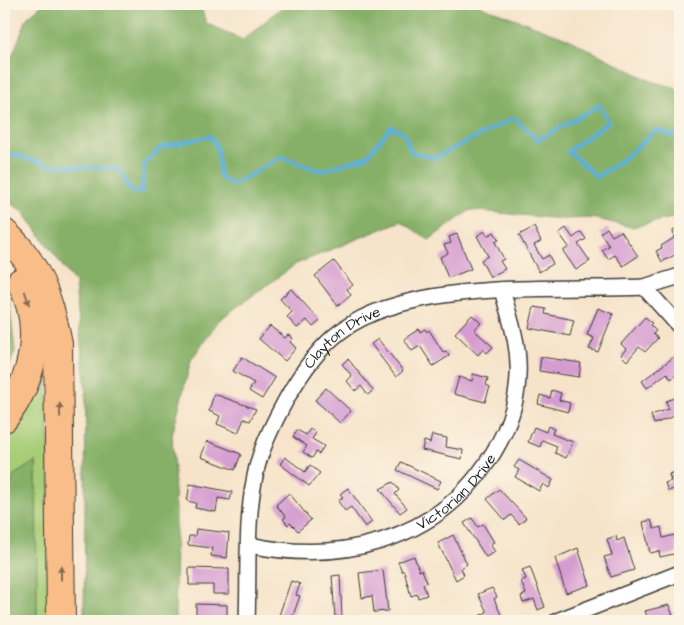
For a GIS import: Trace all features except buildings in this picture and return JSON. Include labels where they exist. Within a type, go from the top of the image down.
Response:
[{"type":"highway","points":[[4,233],[27,258],[39,280],[50,308],[58,344],[61,621]]},
{"type":"highway","points":[[4,256],[23,286],[32,317],[34,332],[34,348],[27,379],[4,418]]},
{"type":"street","name":"Clayton Drive","points":[[247,621],[254,486],[264,446],[292,390],[321,349],[343,330],[379,311],[426,299],[502,290],[644,287],[680,276]]},
{"type":"street","points":[[644,287],[680,327]]},
{"type":"street","name":"Victorian Drive","points":[[250,545],[300,553],[334,551],[377,543],[416,527],[461,494],[482,470],[500,442],[515,401],[518,354],[502,290]]},
{"type":"street","points":[[557,621],[680,574]]},
{"type":"green space","points":[[43,4],[200,4],[206,23],[243,40],[286,4],[476,4],[564,37],[651,81],[680,89],[680,216],[632,227],[592,218],[562,219],[470,210],[429,240],[401,221],[296,264],[219,320],[191,360],[172,435],[176,511],[175,621],[84,621],[86,393],[75,283],[22,210],[4,200],[4,78],[27,18]]},
{"type":"green space","points":[[4,292],[9,298],[15,351],[4,382]]},
{"type":"green space","points":[[46,325],[53,621],[37,621],[36,461],[7,498],[4,497],[4,430]]},
{"type":"green space","points":[[36,461],[37,621],[4,621],[4,497],[7,497],[14,475]]},
{"type":"waterway","points":[[4,152],[50,165],[119,169],[130,190],[141,193],[145,163],[161,147],[210,136],[217,148],[220,177],[233,185],[281,157],[321,171],[366,157],[391,127],[404,133],[411,152],[435,158],[514,118],[538,140],[600,105],[608,122],[568,151],[597,177],[626,157],[656,130],[680,138]]}]
